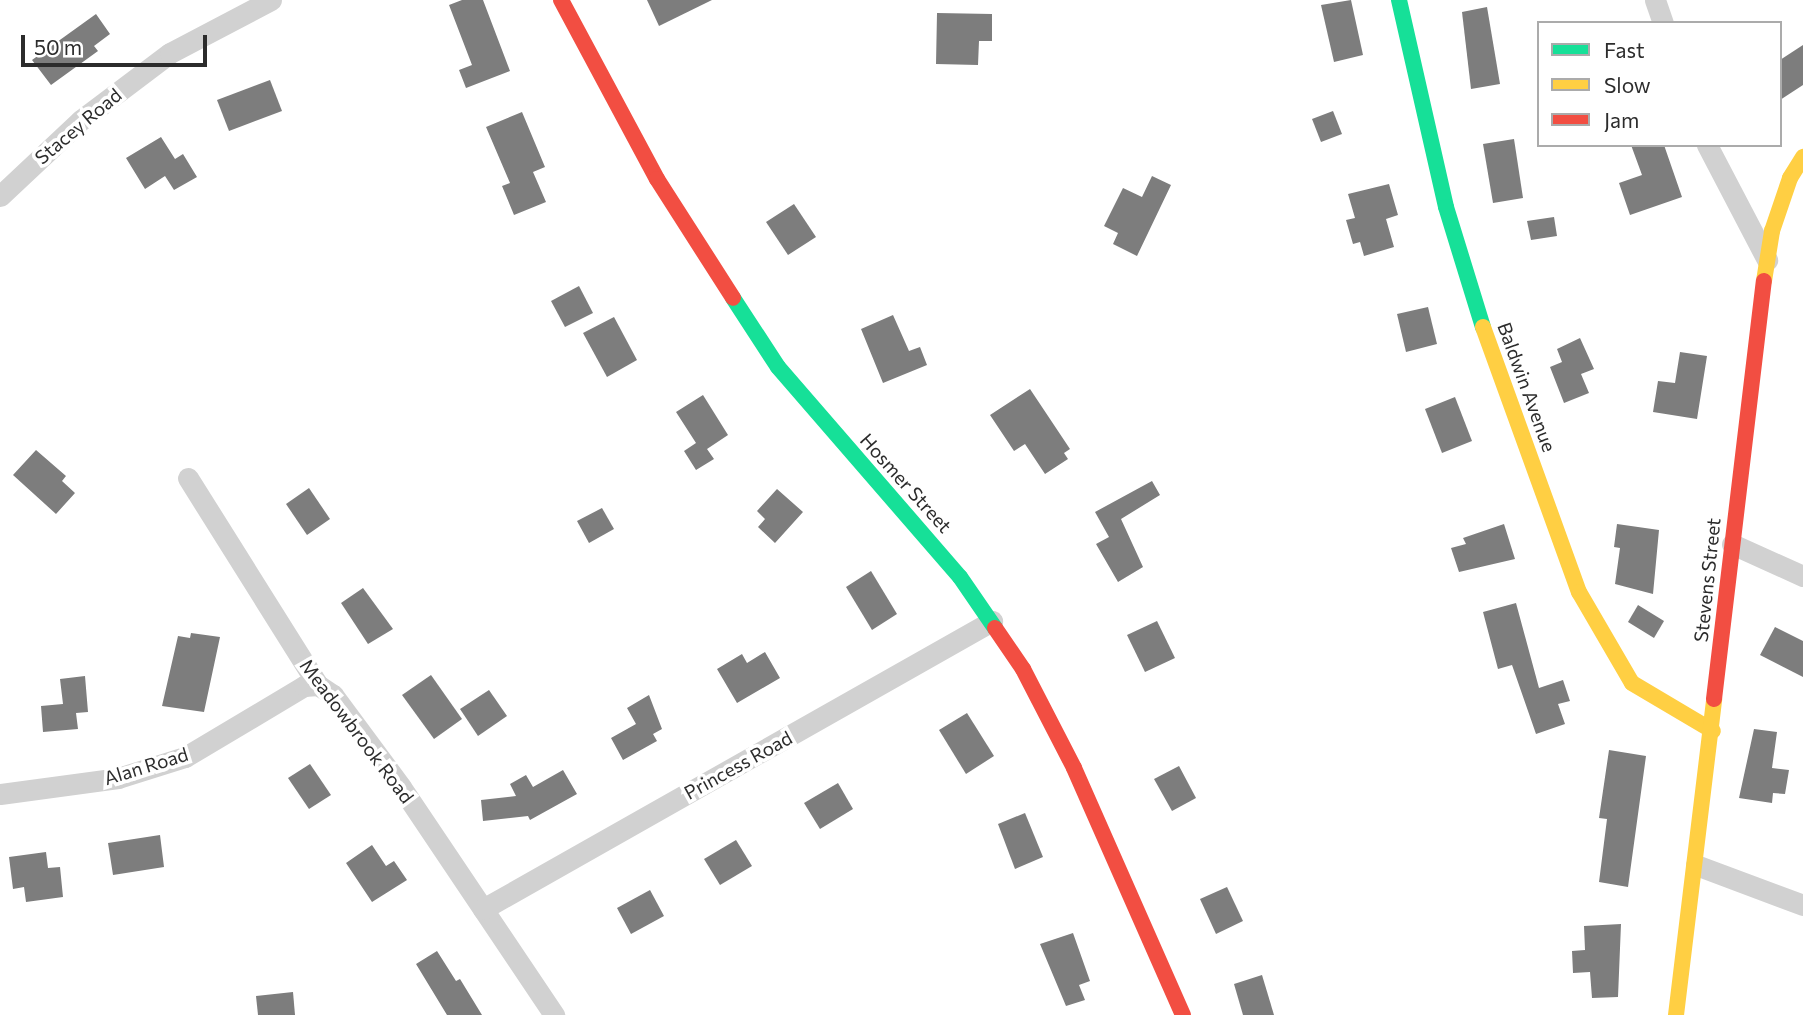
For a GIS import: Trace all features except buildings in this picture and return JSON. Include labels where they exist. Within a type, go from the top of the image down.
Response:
[{"type":"street","name":"Stacey Road","points":[[0,196],[81,120],[170,53],[271,0]]},
{"type":"street","name":"Hosmer Street","points":[[561,0],[657,179],[778,367],[925,534],[992,621],[1055,731],[1183,1015]]},
{"type":"street","name":"Baldwin Avenue","points":[[1399,0],[1416,90],[1446,207],[1487,338],[1579,592],[1632,683],[1713,731]]},
{"type":"street","points":[[1654,0],[1661,21]]},
{"type":"street","points":[[1708,147],[1767,260]]},
{"type":"street","name":"Stevens Street","points":[[1676,1015],[1713,731],[1732,544],[1767,260],[1790,178],[1803,156]]},
{"type":"street","name":"Meadowbrook Road","points":[[188,478],[318,685],[334,695],[401,787],[554,1015]]},
{"type":"street","points":[[1732,544],[1803,576]]},
{"type":"street","name":"Princess Road","points":[[483,909],[992,621]]},
{"type":"street","name":"Alan Road","points":[[0,794],[118,778],[185,757],[304,686],[318,685]]},
{"type":"street","points":[[1696,864],[1803,905]]},
{"type":"traffic: fast","points":[[1399,0],[1446,207],[1483,327]]},
{"type":"traffic: fast","points":[[733,298],[778,367],[960,577],[995,628]]},
{"type":"traffic: slow","points":[[1764,281],[1772,231],[1790,178],[1803,157]]},
{"type":"traffic: slow","points":[[1483,327],[1579,592],[1632,683],[1713,731]]},
{"type":"traffic: slow","points":[[1676,1015],[1714,699]]},
{"type":"traffic: jam","points":[[561,0],[657,179],[733,298]]},
{"type":"traffic: jam","points":[[1714,699],[1764,281]]},
{"type":"traffic: jam","points":[[995,628],[1023,669],[1074,768],[1183,1015]]}]
